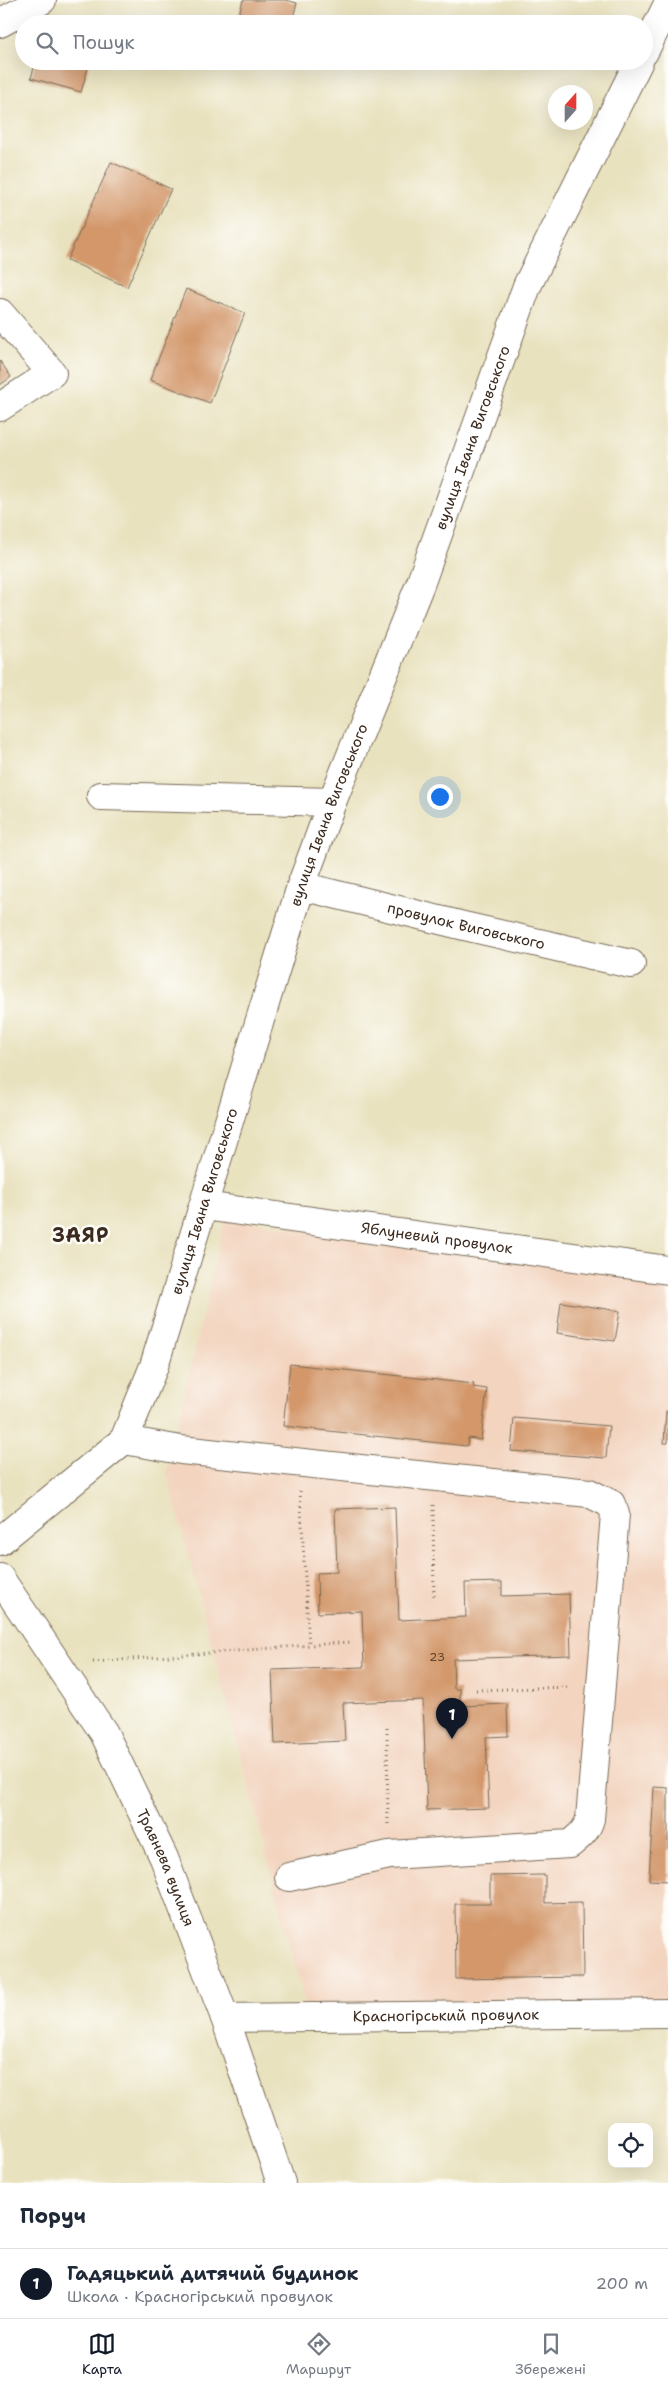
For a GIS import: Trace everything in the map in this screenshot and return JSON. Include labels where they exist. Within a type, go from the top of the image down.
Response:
[{"type":"street","points":[[0,23],[42,0]]},
{"type":"street","points":[[653,34],[668,4]]},
{"type":"street","name":"вулиця Івана Виговського","points":[[0,1541],[124,1440],[154,1366],[301,886],[332,802],[421,582],[527,286],[635,70]]},
{"type":"street","points":[[0,313],[52,372],[0,407]]},
{"type":"street","points":[[101,796],[332,802]]},
{"type":"street","name":"провулок Виговського","points":[[301,886],[631,964]]},
{"type":"street","name":"Яблуневий провулок","points":[[204,1206],[668,1270]]},
{"type":"street","points":[[124,1440],[181,1450],[589,1493],[611,1504],[615,1514],[588,1826],[570,1844],[389,1855],[289,1877]]},
{"type":"street","name":"Травнева вулиця","points":[[0,1578],[104,1733],[164,1858],[225,2018],[281,2183]]},
{"type":"street","name":"Красногірський провулок","points":[[225,2018],[668,2012]]},
{"type":"path","points":[[299,1462],[309,1645]]},
{"type":"path","points":[[433,1476],[434,1600]]},
{"type":"path","points":[[93,1662],[350,1642]]},
{"type":"path","points":[[476,1690],[601,1686]]},
{"type":"path","points":[[387,1728],[389,1855]]},
{"type":"shaded area","points":[[225,1218],[668,1279],[668,2006],[308,2015],[167,1472]]},
{"type":"building","points":[[243,0],[286,0],[297,3],[294,15],[239,15]]},
{"type":"building","points":[[33,70],[87,70],[81,92],[31,78]]},
{"type":"building","points":[[111,162],[171,189],[127,287],[67,260]]},
{"type":"building","points":[[186,289],[245,313],[210,403],[150,380]]},
{"type":"building","points":[[0,361],[11,377],[0,385]]},
{"type":"building","points":[[561,1302],[620,1311],[615,1341],[557,1333]]},
{"type":"building","points":[[290,1364],[474,1384],[473,1387],[487,1389],[481,1440],[468,1438],[467,1446],[283,1426]]},
{"type":"building","points":[[666,1411],[668,1412],[668,1443],[664,1443]]},
{"type":"building","points":[[514,1418],[609,1426],[606,1458],[511,1451]]},
{"type":"building","points":[[395,1507],[399,1620],[466,1617],[465,1583],[502,1582],[502,1596],[569,1594],[571,1655],[453,1659],[454,1689],[460,1689],[460,1706],[507,1704],[508,1736],[486,1737],[489,1808],[427,1810],[423,1700],[343,1703],[345,1741],[275,1744],[272,1670],[364,1667],[362,1611],[318,1613],[317,1573],[337,1572],[335,1509]]},
{"type":"building","points":[[654,1787],[668,1788],[668,1881],[649,1880]]},
{"type":"building","points":[[545,1875],[545,1903],[582,1902],[583,1977],[456,1979],[455,1904],[490,1904],[490,1876]]},
{"type":"place","name":"Гадяцький дитячий будинок","points":[[452,1739]]},
{"type":"district","name":"ЗАЯР","points":[[81,1235]]}]
